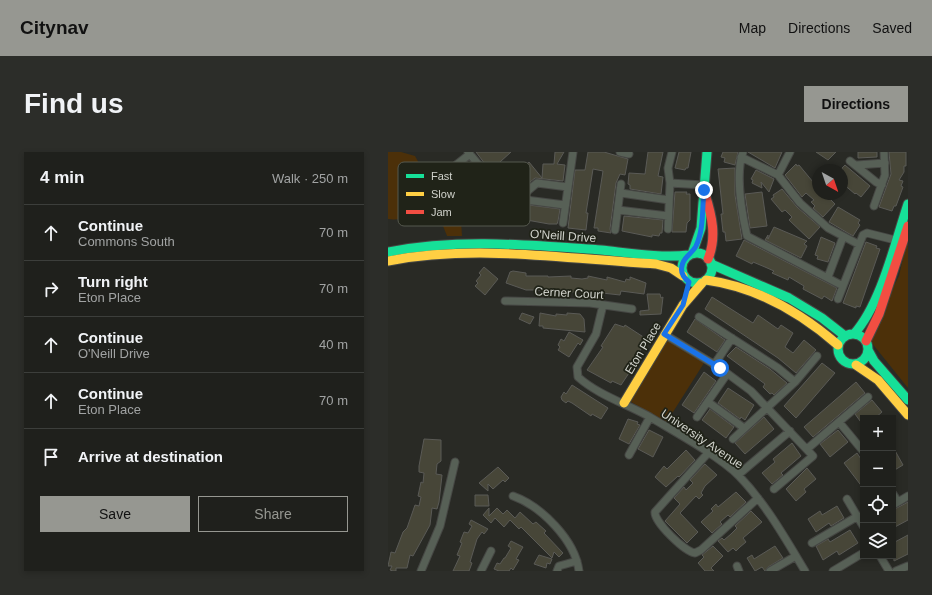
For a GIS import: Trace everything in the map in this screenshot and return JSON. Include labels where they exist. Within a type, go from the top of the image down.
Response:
[{"type":"main road","points":[[686,279],[682,266],[691,255],[701,228],[703,187],[707,152]]},
{"type":"main road","points":[[703,187],[709,205],[713,230],[710,261],[711,273],[704,282]]},
{"type":"main road","points":[[856,365],[864,360],[867,346],[879,314],[908,204]]},
{"type":"main road","points":[[908,226],[899,241],[874,305],[864,323],[838,345],[838,356],[841,360],[867,369],[908,414]]},
{"type":"main road","name":"O'Neill Drive","points":[[388,252],[442,243],[473,243],[642,253],[673,257],[701,254],[710,261],[789,298],[849,335],[858,335],[867,346],[874,361],[908,400]]},
{"type":"main road","name":"O'Neill Drive","points":[[388,261],[407,256],[449,252],[508,254],[656,264],[671,268],[686,279],[704,282],[720,281],[740,287],[781,305],[813,325],[838,345]]},
{"type":"main road","name":"Eton Place","points":[[683,305],[686,279]]},
{"type":"main road","name":"Eton Place","points":[[624,403],[664,334],[683,305],[704,282]]},
{"type":"street","points":[[563,223],[573,152]]},
{"type":"street","points":[[620,152],[628,154]]},
{"type":"street","points":[[668,229],[670,183],[668,168],[672,152]]},
{"type":"street","points":[[778,175],[790,152]]},
{"type":"street","points":[[874,206],[885,175],[884,152]]},
{"type":"street","points":[[459,162],[469,153],[476,162]]},
{"type":"street","points":[[843,286],[747,236],[741,187],[742,154],[778,175],[800,203],[828,228],[858,244]]},
{"type":"street","points":[[850,161],[882,185]]},
{"type":"street","points":[[857,165],[884,163]]},
{"type":"street","points":[[530,189],[537,183],[568,187]]},
{"type":"street","points":[[670,183],[703,187]]},
{"type":"street","points":[[615,230],[621,184]]},
{"type":"street","points":[[621,193],[669,200]]},
{"type":"street","points":[[530,201],[565,206]]},
{"type":"street","points":[[618,210],[668,216]]},
{"type":"street","points":[[838,299],[858,244],[863,235],[867,233],[899,241]]},
{"type":"street","points":[[828,277],[843,236]]},
{"type":"street","name":"Cerner Court","points":[[505,301],[603,305],[632,309]]},
{"type":"street","name":"University Avenue","points":[[603,305],[596,334],[578,367],[577,372],[582,381],[650,418],[708,453],[738,475],[758,498],[776,523],[805,571]]},
{"type":"street","points":[[699,317],[778,368],[795,382]]},
{"type":"street","points":[[664,334],[714,365],[751,391],[790,430],[813,456],[774,489]]},
{"type":"street","points":[[714,365],[732,338]]},
{"type":"street","points":[[733,439],[795,382],[817,356]]},
{"type":"street","points":[[697,417],[727,374]]},
{"type":"street","points":[[807,449],[868,398]]},
{"type":"street","points":[[708,402],[744,428]]},
{"type":"street","points":[[630,455],[650,418]]},
{"type":"street","points":[[839,422],[860,447]]},
{"type":"street","points":[[738,475],[790,430]]},
{"type":"street","points":[[708,453],[655,512],[657,521],[688,551],[695,552],[758,498]]},
{"type":"street","points":[[421,571],[440,526],[455,462]]},
{"type":"street","points":[[512,496],[531,505],[564,535],[572,546],[580,571]]},
{"type":"street","points":[[896,502],[908,496]]},
{"type":"street","points":[[846,499],[862,523]]},
{"type":"street","points":[[812,543],[858,516]]},
{"type":"street","points":[[481,571],[491,551]]},
{"type":"street","points":[[833,571],[860,555]]},
{"type":"street","points":[[770,571],[796,556]]},
{"type":"street","points":[[882,559],[889,571]]},
{"type":"street","points":[[557,571],[559,566],[578,561]]},
{"type":"street","points":[[896,571],[908,566]]},
{"type":"shaded area","points":[[388,152],[401,152],[415,156],[418,162],[398,162],[398,219],[388,219]]},
{"type":"shaded area","points":[[443,226],[461,226],[462,236],[447,236]]},
{"type":"shaded area","points":[[908,236],[908,388],[867,337],[899,276]]},
{"type":"shaded area","points":[[666,339],[704,363],[666,423],[628,400]]},
{"type":"building","points":[[476,152],[511,152],[500,162],[484,162]]},
{"type":"building","points":[[555,152],[564,152],[557,164],[565,165],[563,181],[535,178],[530,182],[530,163],[542,178],[543,164],[554,164]]},
{"type":"building","points":[[588,152],[604,152],[628,159],[625,175],[620,174],[616,183],[610,229],[611,233],[598,231],[598,228],[594,228],[603,171],[593,169],[586,213],[588,213],[586,230],[568,228],[575,170],[585,170]]},
{"type":"building","points":[[648,152],[663,152],[658,176],[663,177],[661,194],[630,189],[630,185],[628,184],[629,173],[645,174]]},
{"type":"building","points":[[679,152],[691,152],[688,168],[685,170],[675,168]]},
{"type":"building","points":[[723,152],[738,152],[735,165],[724,162],[725,158],[721,157]]},
{"type":"building","points":[[748,152],[782,152],[775,168]]},
{"type":"building","points":[[816,152],[836,152],[828,160]]},
{"type":"building","points":[[858,152],[877,152],[877,157],[858,158]]},
{"type":"building","points":[[889,152],[906,152],[906,166],[904,166],[904,172],[899,180],[903,181],[901,186],[903,187],[896,206],[894,206],[892,211],[879,207],[891,174]]},
{"type":"building","points":[[796,164],[797,166],[799,165],[812,181],[812,198],[806,193],[802,197],[785,175]]},
{"type":"building","points":[[735,168],[735,195],[742,239],[726,241],[725,232],[723,232],[721,214],[723,214],[718,169]]},
{"type":"building","points":[[848,168],[870,186],[861,197],[856,193],[855,194],[848,188]]},
{"type":"building","points":[[756,170],[774,179],[769,192],[761,182],[762,188],[752,183],[753,180],[751,179]]},
{"type":"building","points":[[782,189],[797,207],[820,227],[809,239],[789,220],[792,217],[785,210],[782,212],[771,199],[774,197],[773,195]]},
{"type":"building","points":[[675,192],[687,192],[686,194],[690,194],[690,220],[687,223],[686,232],[672,232]]},
{"type":"building","points":[[762,192],[767,226],[750,228],[745,194]]},
{"type":"building","points":[[814,200],[831,200],[835,204],[823,217],[813,208],[815,206],[811,202]]},
{"type":"building","points":[[530,205],[560,209],[557,224],[530,221]]},
{"type":"building","points":[[838,207],[860,220],[858,223],[860,225],[853,236],[829,222]]},
{"type":"building","points":[[624,216],[663,220],[662,233],[660,233],[659,236],[652,235],[652,237],[622,231]]},
{"type":"building","points":[[774,227],[807,241],[804,244],[807,246],[801,258],[765,240],[768,235],[768,239]]},
{"type":"building","points":[[821,237],[835,243],[828,262],[817,259],[818,256],[815,255]]},
{"type":"building","points":[[744,240],[837,288],[832,301],[824,296],[822,299],[803,289],[804,286],[789,277],[788,280],[772,273],[774,271],[753,262],[752,264],[736,256]]},
{"type":"building","points":[[866,242],[877,246],[876,248],[880,249],[860,307],[856,306],[856,308],[843,303]]},
{"type":"building","points":[[484,267],[498,279],[485,295],[475,286],[478,283],[476,281],[481,275],[479,273]]},
{"type":"building","points":[[510,272],[526,273],[526,276],[571,276],[571,278],[582,279],[588,278],[588,276],[607,280],[607,277],[625,282],[626,279],[630,280],[630,277],[646,283],[644,294],[621,291],[620,295],[575,290],[575,292],[568,292],[568,290],[559,290],[559,293],[554,293],[545,292],[545,290],[526,290],[506,283]]},
{"type":"building","points":[[647,294],[660,294],[661,298],[663,297],[661,314],[640,315],[640,311],[649,310]]},
{"type":"building","points":[[712,297],[753,323],[758,315],[778,329],[781,325],[793,333],[785,347],[793,353],[804,340],[816,350],[796,373],[778,358],[705,309]]},
{"type":"building","points":[[522,313],[534,317],[530,324],[519,319]]},
{"type":"building","points":[[540,313],[556,316],[556,314],[567,315],[567,313],[580,314],[584,319],[585,332],[543,328],[543,326],[539,326]]},
{"type":"building","points":[[695,319],[725,340],[717,352],[687,332]]},
{"type":"building","points":[[615,324],[624,327],[625,325],[648,340],[646,344],[644,343],[627,372],[629,373],[621,385],[612,381],[611,383],[587,370],[603,347],[601,346]]},
{"type":"building","points":[[569,332],[583,340],[580,345],[578,343],[569,357],[558,350],[560,347],[558,345],[561,339],[564,341]]},
{"type":"building","points":[[736,347],[770,369],[787,383],[774,395],[772,393],[770,394],[763,387],[765,384],[727,356]]},
{"type":"building","points":[[822,363],[835,373],[796,418],[784,406]]},
{"type":"building","points":[[704,372],[716,381],[694,413],[682,405]]},
{"type":"building","points":[[856,382],[865,393],[813,437],[804,427]]},
{"type":"building","points":[[572,385],[608,408],[601,419],[592,414],[591,416],[568,401],[566,403],[562,400],[561,397],[564,392],[566,394]]},
{"type":"building","points":[[728,388],[754,405],[745,420],[741,417],[740,419],[718,403]]},
{"type":"building","points":[[872,400],[882,412],[878,415],[860,415],[860,421],[855,414]]},
{"type":"building","points":[[710,409],[734,427],[726,438],[702,420]]},
{"type":"building","points":[[764,417],[774,429],[745,454],[735,443]]},
{"type":"building","points":[[628,419],[638,422],[637,424],[640,425],[629,444],[619,439]]},
{"type":"building","points":[[649,430],[663,437],[653,457],[638,449]]},
{"type":"building","points":[[838,430],[848,442],[830,457],[820,444]]},
{"type":"building","points":[[424,439],[441,440],[441,461],[437,464],[436,474],[442,475],[439,502],[437,509],[432,508],[430,525],[413,556],[410,555],[407,568],[396,568],[396,571],[393,571],[390,570],[392,566],[388,566],[391,552],[395,553],[403,532],[407,528],[415,505],[419,506],[421,497],[418,496],[421,482],[423,483],[424,473],[419,472],[419,466]]},
{"type":"building","points":[[792,443],[801,456],[781,473],[783,475],[772,484],[762,473],[775,462],[773,459]]},
{"type":"building","points":[[686,450],[695,460],[679,477],[678,476],[666,487],[655,477],[664,466],[667,469]]},
{"type":"building","points":[[896,452],[903,465],[896,469]]},
{"type":"building","points":[[857,453],[860,458],[860,484],[844,463]]},
{"type":"building","points":[[705,464],[717,475],[705,486],[701,493],[703,495],[699,499],[696,496],[680,513],[698,532],[687,543],[665,521],[680,504],[674,498],[684,487],[686,490],[693,483],[690,480]]},
{"type":"building","points":[[498,467],[509,478],[505,482],[503,480],[493,489],[488,484],[488,491],[479,483]]},
{"type":"building","points":[[807,468],[816,479],[804,489],[806,492],[796,501],[786,489]]},
{"type":"building","points":[[736,492],[746,502],[730,517],[728,515],[720,522],[722,524],[712,533],[701,522],[713,511],[711,509],[716,504],[718,507]]},
{"type":"building","points":[[475,495],[488,495],[489,506],[475,506]]},
{"type":"building","points":[[908,502],[908,520],[896,526],[896,523],[896,508]]},
{"type":"building","points":[[837,506],[844,518],[831,526],[829,523],[816,532],[808,519],[820,511],[822,515]]},
{"type":"building","points":[[489,508],[489,516],[497,508],[503,514],[507,510],[515,518],[520,512],[533,524],[536,522],[546,531],[544,533],[563,553],[559,557],[554,552],[552,558],[521,527],[519,529],[510,520],[504,527],[495,518],[491,523],[483,515]]},
{"type":"building","points":[[751,511],[762,522],[743,538],[746,542],[736,551],[733,548],[728,552],[718,541],[722,538],[724,540],[731,534],[737,528],[735,526]]},
{"type":"building","points":[[471,520],[488,529],[484,534],[482,532],[477,539],[470,562],[472,563],[469,571],[453,571],[460,556],[457,555],[462,543],[460,542],[464,532],[468,533],[472,526],[469,524]]},
{"type":"building","points":[[850,530],[858,543],[839,555],[837,551],[823,560],[816,546],[828,539],[830,542]]},
{"type":"building","points":[[908,535],[908,554],[894,561],[894,559],[896,559],[896,541]]},
{"type":"building","points":[[511,541],[523,547],[516,559],[519,560],[513,570],[511,568],[509,571],[499,571],[494,569],[497,563],[500,564],[505,558],[511,548],[508,546]]},
{"type":"building","points":[[713,546],[723,556],[711,568],[714,571],[705,571],[698,563],[704,557],[702,555]]},
{"type":"building","points":[[775,546],[783,558],[768,567],[765,571],[762,567],[755,571],[747,558],[752,555],[754,559]]},
{"type":"building","points":[[539,555],[552,559],[550,564],[547,563],[546,568],[534,564]]},
{"type":"traffic: fast","points":[[692,254],[701,228],[707,152]]},
{"type":"traffic: fast","points":[[854,334],[864,321],[880,290],[908,204]]},
{"type":"traffic: fast","points":[[388,252],[441,245],[494,244],[547,246],[656,256],[689,255]]},
{"type":"traffic: fast","points":[[697,253],[708,257],[712,268],[708,279],[697,283],[686,279],[682,268],[686,257],[697,253]]},
{"type":"traffic: fast","points":[[711,264],[789,298],[822,318],[845,336]]},
{"type":"traffic: fast","points":[[853,334],[864,338],[868,349],[864,360],[853,364],[842,360],[838,349],[842,338],[853,334]]},
{"type":"traffic: fast","points":[[868,350],[874,361],[908,400]]},
{"type":"traffic: slow","points":[[388,261],[421,256],[454,254],[522,254],[656,264],[671,268],[683,276]]},
{"type":"traffic: slow","points":[[706,280],[743,288],[777,303],[809,322],[838,345]]},
{"type":"traffic: slow","points":[[624,403],[683,305],[702,283]]},
{"type":"traffic: slow","points":[[856,365],[878,380],[908,415]]},
{"type":"traffic: jam","points":[[705,194],[710,210],[713,235],[711,251],[708,259]]},
{"type":"traffic: jam","points":[[866,341],[879,314],[908,226]]},
{"type":"route","points":[[704,190],[701,228],[696,246],[692,254],[684,260],[682,266],[683,276],[689,282],[683,305],[664,334],[720,368]]}]
